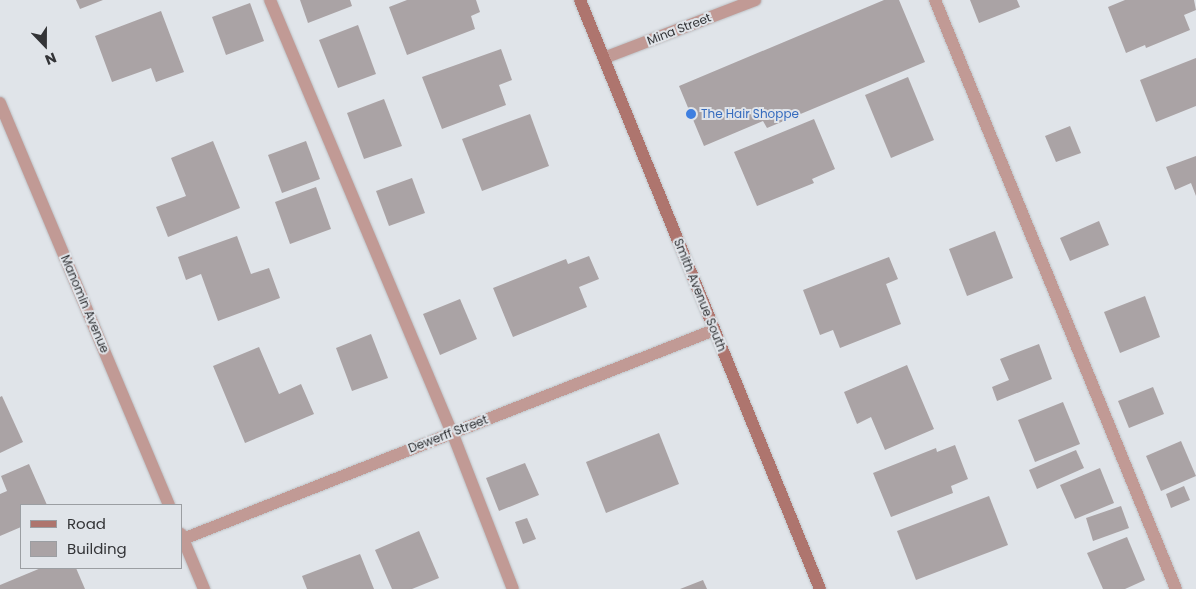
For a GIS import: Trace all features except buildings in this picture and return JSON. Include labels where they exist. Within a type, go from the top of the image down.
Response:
[{"type":"main road","name":"Smith Avenue South","points":[[580,0],[820,589]]},
{"type":"street","points":[[270,0],[452,432],[513,589]]},
{"type":"street","name":"Mina Street","points":[[604,58],[755,0]]},
{"type":"street","points":[[935,0],[1176,589]]},
{"type":"street","name":"Manomin Avenue","points":[[0,103],[169,504]]},
{"type":"street","name":"Dewerff Street","points":[[182,536],[714,330]]},
{"type":"street","points":[[182,536],[204,589]]},
{"type":"place","name":"The Hair Shoppe","points":[[691,114]]}]
